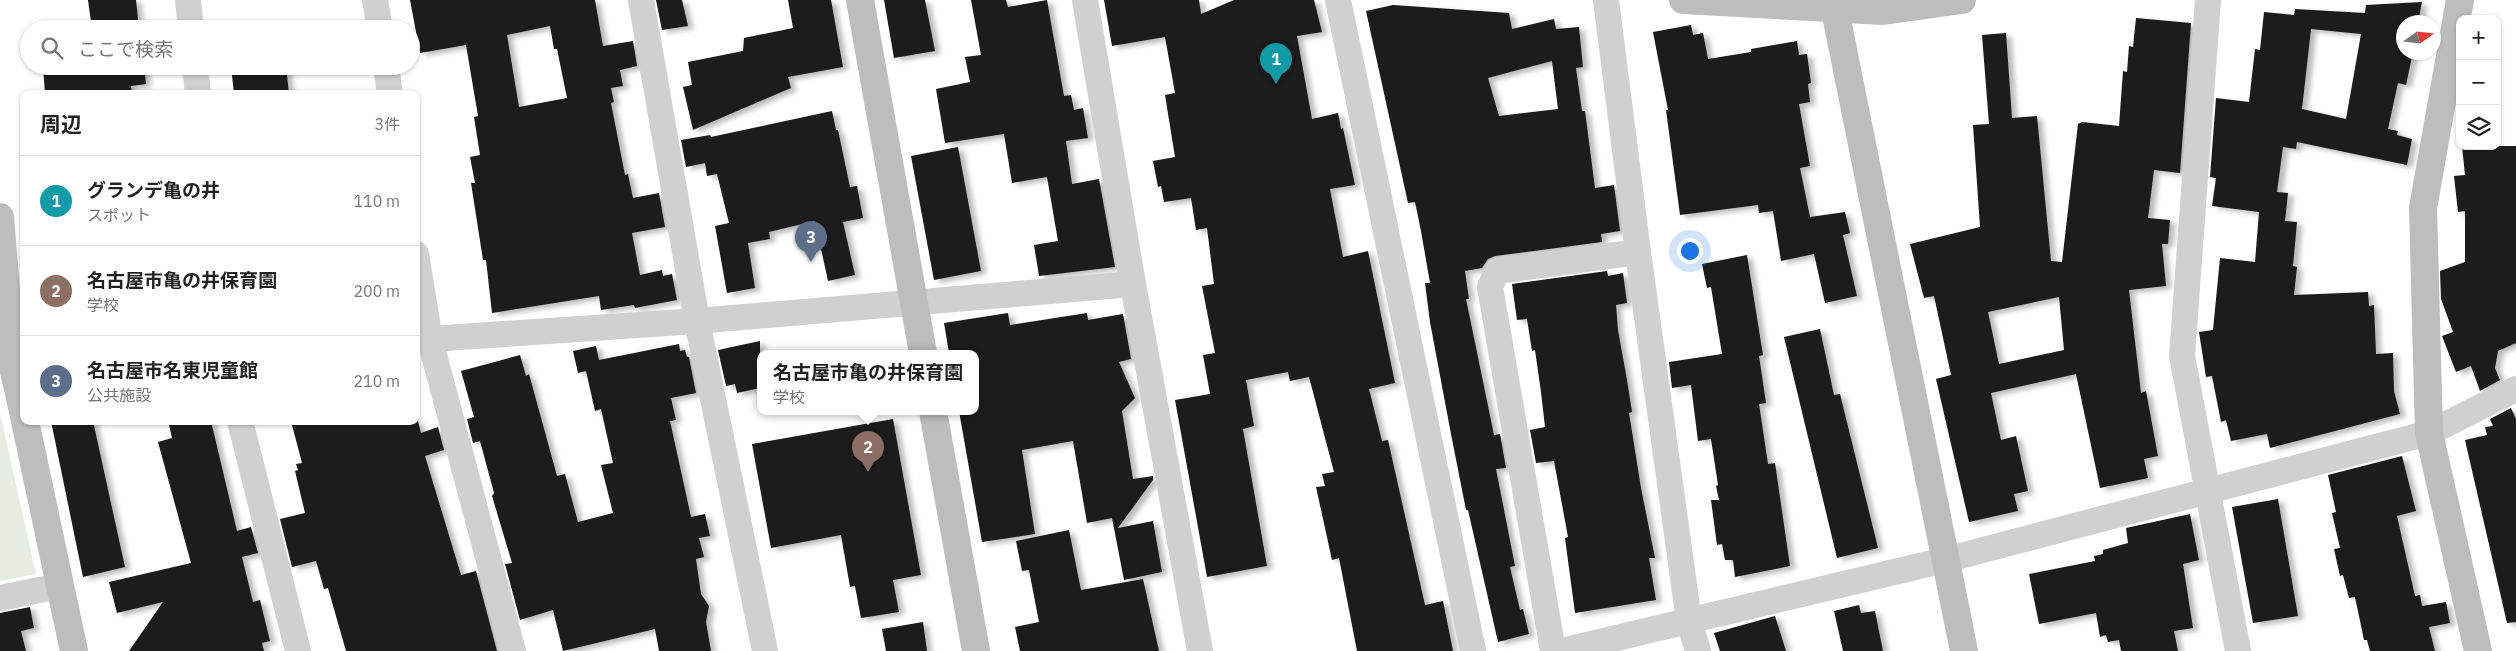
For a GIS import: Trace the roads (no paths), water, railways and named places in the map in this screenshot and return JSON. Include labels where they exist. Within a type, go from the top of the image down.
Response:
[{"type":"street","points":[[188,0],[190,20]]},
{"type":"street","points":[[376,0],[379,20]]},
{"type":"street","points":[[641,0],[697,321],[765,651]]},
{"type":"street","points":[[860,0],[922,350]]},
{"type":"street","points":[[1085,0],[1133,284],[1200,651]]},
{"type":"street","points":[[1338,0],[1473,651]]},
{"type":"street","points":[[1606,0],[1638,252],[1689,621],[1698,651]]},
{"type":"street","points":[[1683,0],[1833,5],[1882,11],[1962,0]]},
{"type":"street","points":[[2208,0],[2182,356],[2238,651]]},
{"type":"street","points":[[2460,0],[2423,208],[2429,433],[2478,651]]},
{"type":"street","points":[[1833,5],[1964,651]]},
{"type":"street","points":[[196,75],[198,90]]},
{"type":"street","points":[[387,75],[389,90]]},
{"type":"street","points":[[0,217],[12,362],[20,398]]},
{"type":"street","points":[[1553,651],[1490,288],[1497,271],[1638,252]]},
{"type":"street","points":[[423,340],[914,304],[1133,284]]},
{"type":"street","points":[[420,303],[423,340],[513,651]]},
{"type":"street","points":[[1562,651],[1945,560],[2429,433],[2516,389]]},
{"type":"street","points":[[934,415],[976,651]]},
{"type":"street","points":[[26,425],[74,651]]},
{"type":"street","points":[[241,425],[298,651]]},
{"type":"street","points":[[0,598],[59,586]]},
{"type":"place","name":"グランデ亀の井","points":[[1276,84]]},
{"type":"place","name":"名古屋市名東児童館","points":[[811,262]]},
{"type":"place","name":"名古屋市亀の井保育園","points":[[868,472]]}]
